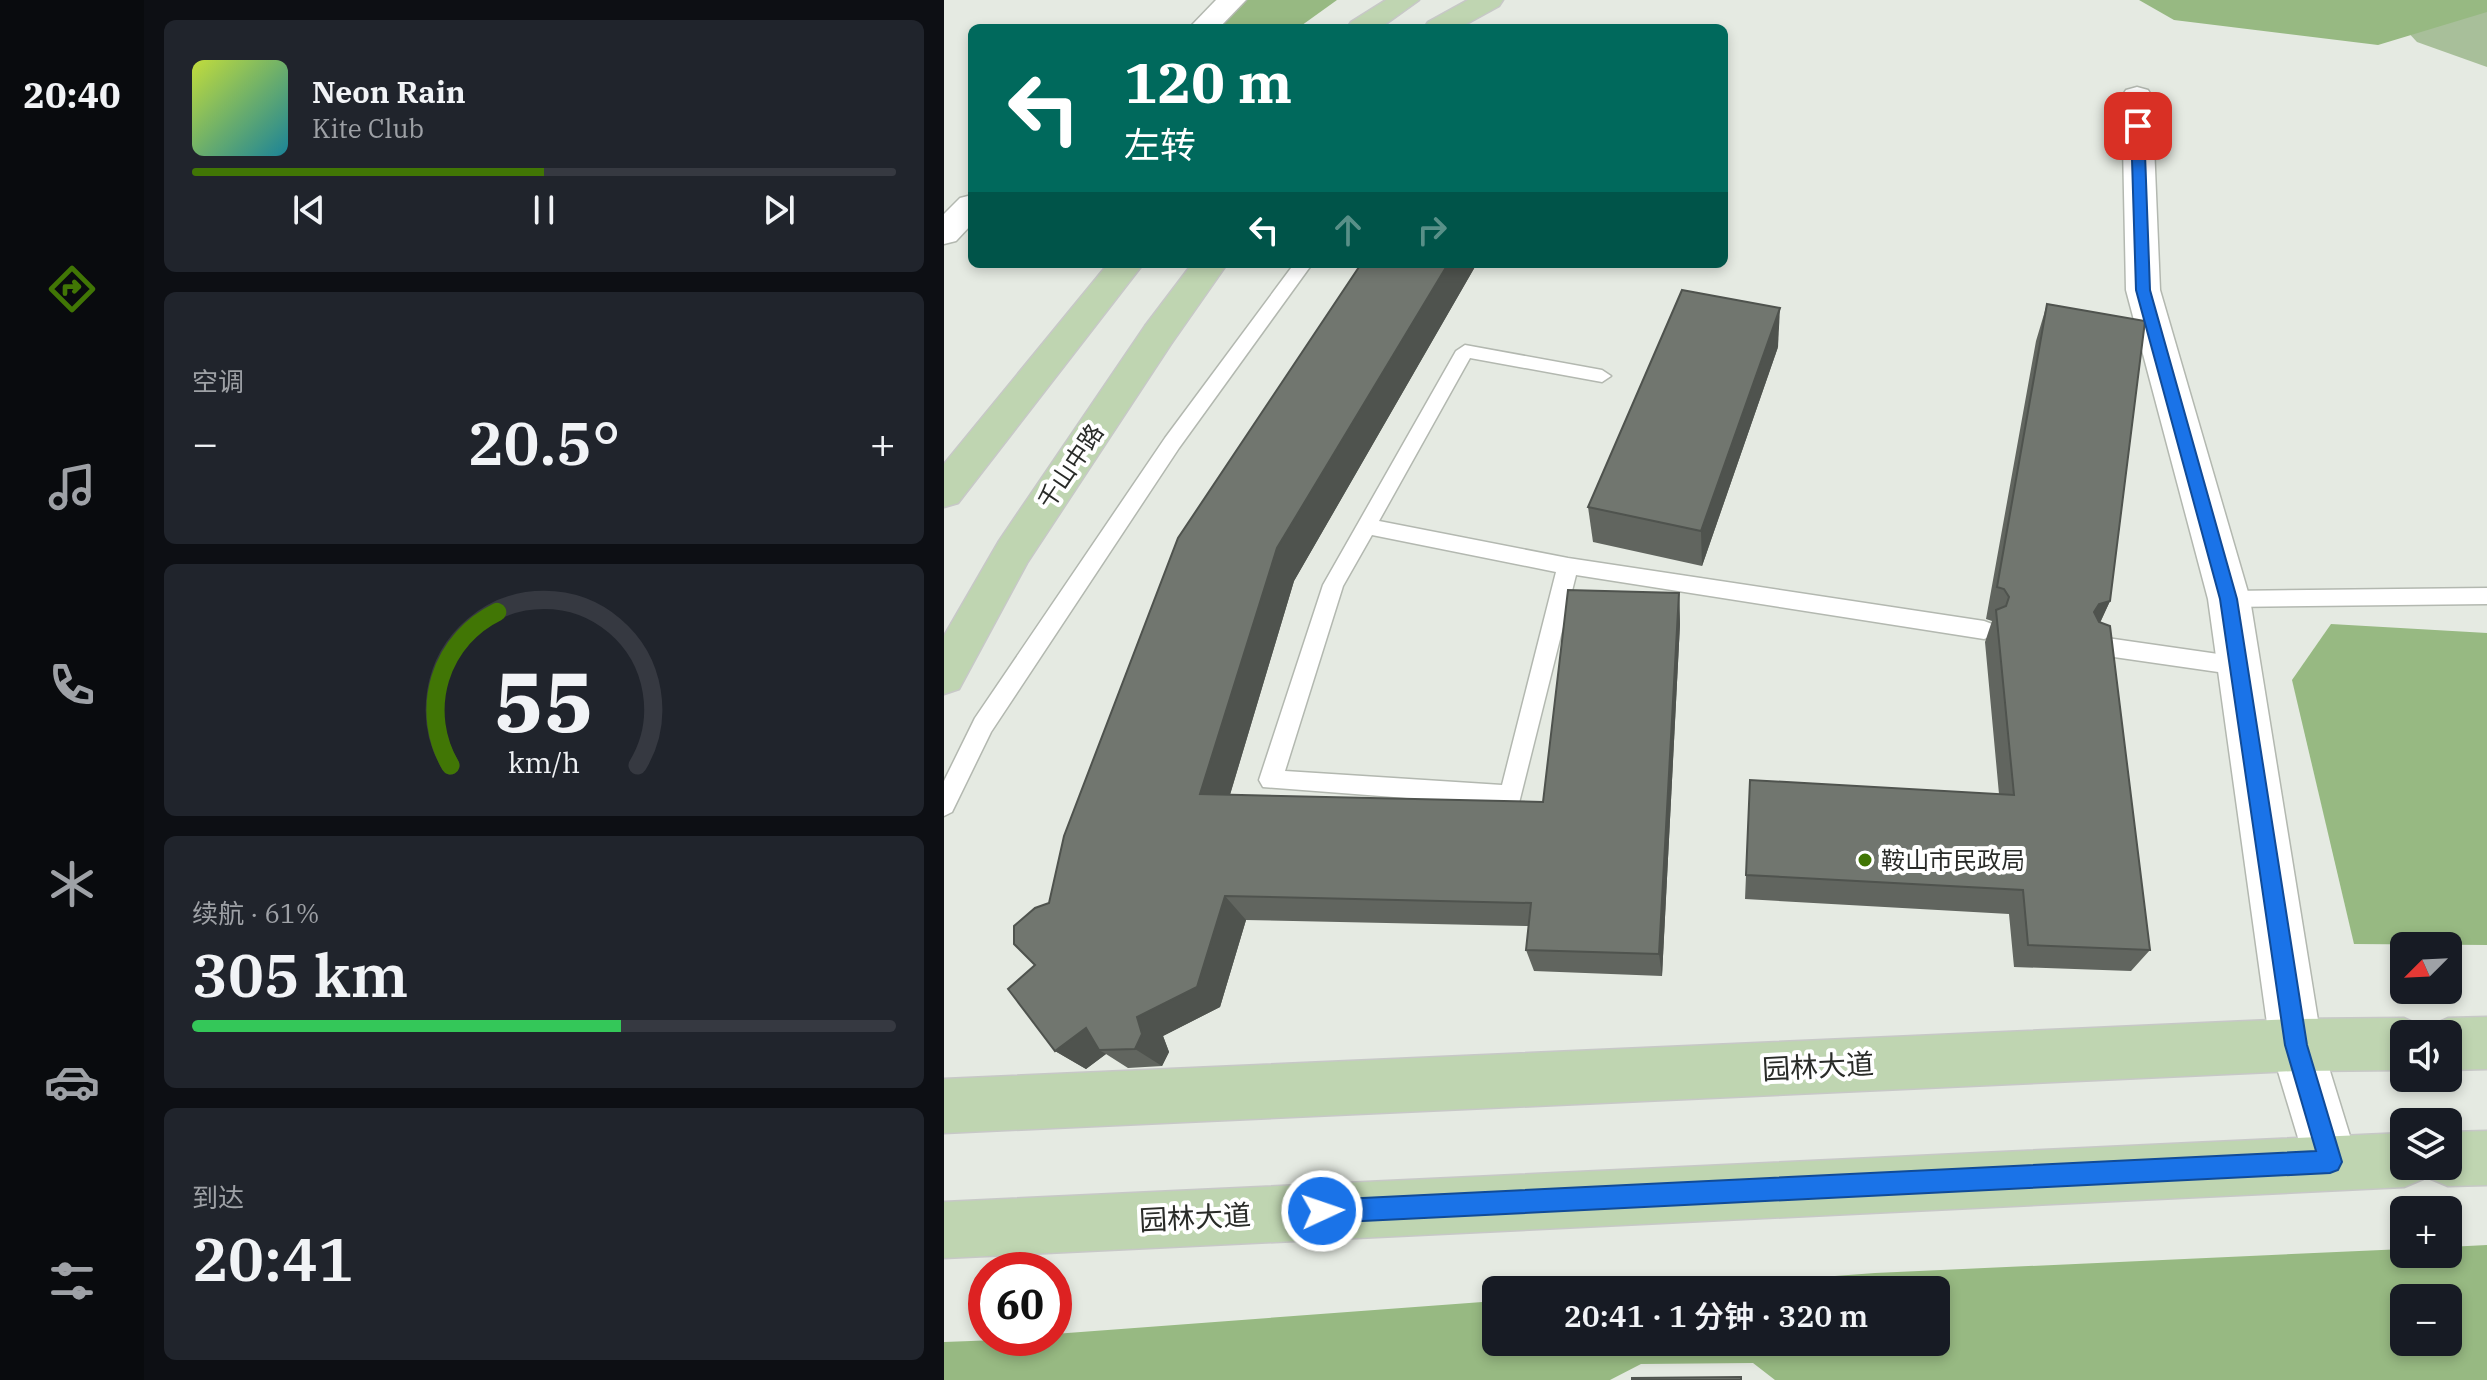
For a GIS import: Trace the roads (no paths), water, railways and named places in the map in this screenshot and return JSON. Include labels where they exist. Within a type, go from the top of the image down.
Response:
[{"type":"main road","points":[[1367,24],[1405,0]]},
{"type":"main road","points":[[1445,24],[1489,0]]},
{"type":"main road","points":[[950,473],[1123,268]]},
{"type":"main road","name":"千山中路","points":[[944,676],[1013,552],[1158,335],[1207,268]]},
{"type":"main road","points":[[2462,1044],[2487,1043]]},
{"type":"main road","name":"园林大道","points":[[944,1106],[2296,1045],[2390,1044]]},
{"type":"main road","points":[[2462,1159],[2487,1158]]},
{"type":"main road","name":"园林大道","points":[[944,1230],[2390,1160]]},
{"type":"street","points":[[1207,24],[1232,0]]},
{"type":"street","points":[[2137,96],[2143,290],[2229,599],[2296,1045],[2330,1162]]},
{"type":"lane","points":[[944,805],[983,725],[1172,443],[1300,268]]},
{"type":"lane","points":[[1568,566],[1511,796],[1271,780],[1333,585],[1465,351],[1602,376]]},
{"type":"lane","points":[[1367,526],[1568,566],[1984,630]]},
{"type":"lane","points":[[2229,599],[2487,596]]},
{"type":"lane","points":[[2093,645],[2239,666]]},
{"type":"place","name":"鞍山市民政局","points":[[1865,860]]}]
